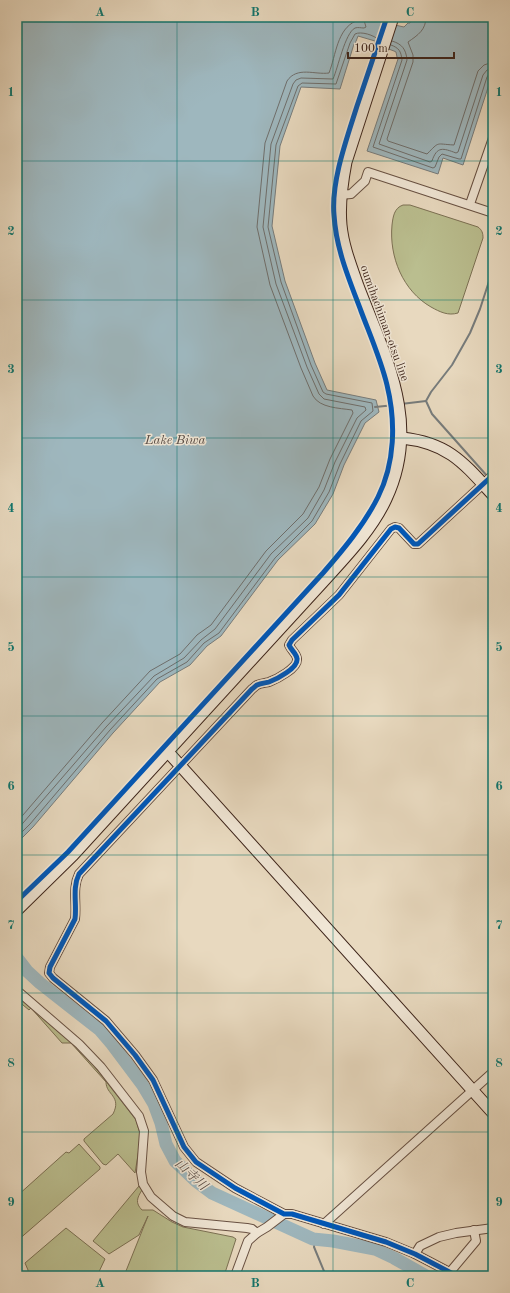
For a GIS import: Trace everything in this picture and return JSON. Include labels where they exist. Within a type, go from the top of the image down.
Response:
[{"type":"main road","name":"oumihachiman-otsu line","points":[[17,910],[73,855],[321,585],[374,521],[389,492],[399,458],[402,438],[399,405],[388,364],[346,252],[341,226],[340,195],[346,162],[392,20]]},
{"type":"main road","points":[[402,438],[418,440],[446,450],[489,479],[493,495]]},
{"type":"main road","points":[[168,752],[493,1113]]},
{"type":"street","points":[[470,204],[493,138]]},
{"type":"street","points":[[340,195],[351,194],[365,180],[368,172],[470,204],[493,213]]},
{"type":"street","points":[[282,1215],[235,1188],[196,1162],[184,1147],[153,1080],[135,1055],[106,1021],[53,978],[49,973],[50,967],[75,919],[75,889],[79,874],[252,689],[258,684],[270,682],[291,670],[297,664],[296,655],[289,645],[292,640],[339,595],[391,529],[395,527],[399,528],[414,544],[418,544],[489,479]]},
{"type":"street","points":[[17,992],[79,1044],[101,1067],[139,1116],[144,1131],[141,1172],[143,1184],[152,1197],[173,1216],[185,1222],[247,1228],[257,1232]]},
{"type":"street","points":[[324,1224],[493,1072]]},
{"type":"street","points":[[235,1276],[248,1241],[257,1232],[267,1227],[282,1215],[292,1214],[386,1242],[415,1254],[453,1274],[476,1241],[474,1230]]},
{"type":"street","points":[[415,1254],[420,1246],[439,1237],[493,1228]]},
{"type":"green space","points":[[403,205],[410,205],[478,227],[482,232],[483,238],[458,313],[447,314],[441,312],[421,300],[413,292],[400,272],[393,249],[392,225],[396,211]]},
{"type":"green space","points":[[17,996],[69,1039],[91,1062],[136,1120],[141,1137],[135,1173],[118,1154],[106,1165],[103,1164],[84,1141],[84,1139],[113,1114],[116,1103],[115,1099],[108,1090],[106,1082],[71,1043],[62,1043],[31,1008],[29,1010],[17,1000]]},
{"type":"green space","points":[[79,1144],[100,1167],[100,1169],[17,1241],[17,1196],[66,1152],[69,1153]]},
{"type":"green space","points":[[139,1186],[142,1190],[138,1198],[138,1205],[142,1210],[153,1210],[183,1227],[233,1237],[236,1239],[224,1276],[124,1276],[148,1216],[139,1235],[109,1254],[93,1241]]},
{"type":"green space","points":[[66,1228],[105,1259],[97,1276],[28,1276],[28,1270],[25,1263]]},
{"type":"water","name":"Lake Biwa","points":[[17,17],[366,17],[404,27],[410,23],[412,17],[493,17],[493,72],[463,165],[443,158],[438,174],[367,151],[398,59],[396,52],[375,44],[375,41],[358,36],[354,44],[340,89],[301,87],[280,146],[272,226],[285,281],[315,363],[327,390],[376,400],[379,412],[365,423],[344,465],[333,494],[315,524],[278,560],[221,636],[207,646],[190,665],[160,682],[113,733],[33,827],[17,843]]},
{"type":"waterway","points":[[426,401],[431,392],[452,365],[470,333],[480,309],[493,269]]},
{"type":"waterway","points":[[426,401],[432,414],[488,477]]},
{"type":"waterway","points":[[401,404],[426,401]]},
{"type":"waterway","points":[[375,407],[395,405]]},
{"type":"waterway","name":"山寺川","points":[[17,958],[27,971],[40,983],[100,1030],[112,1044],[142,1084],[154,1104],[161,1123],[166,1144],[175,1161],[196,1181],[212,1193],[313,1239],[333,1241],[375,1249],[426,1276]]},
{"type":"waterway","points":[[315,1239],[314,1247],[326,1276]]},
{"type":"cycle path","points":[[17,901],[68,852],[323,573],[360,527],[384,484],[391,456],[393,428],[390,399],[382,366],[340,252],[335,228],[334,202],[337,174],[345,146],[387,17]]},
{"type":"cycle path","points":[[457,1276],[415,1254],[386,1242],[292,1214],[284,1214],[235,1188],[196,1162],[184,1147],[153,1080],[135,1055],[106,1021],[53,978],[49,973],[50,967],[75,919],[75,890],[79,874],[256,685],[269,682],[286,673],[294,666],[297,657],[289,645],[292,640],[339,595],[391,529],[395,527],[399,528],[414,544],[418,544],[493,475]]}]
